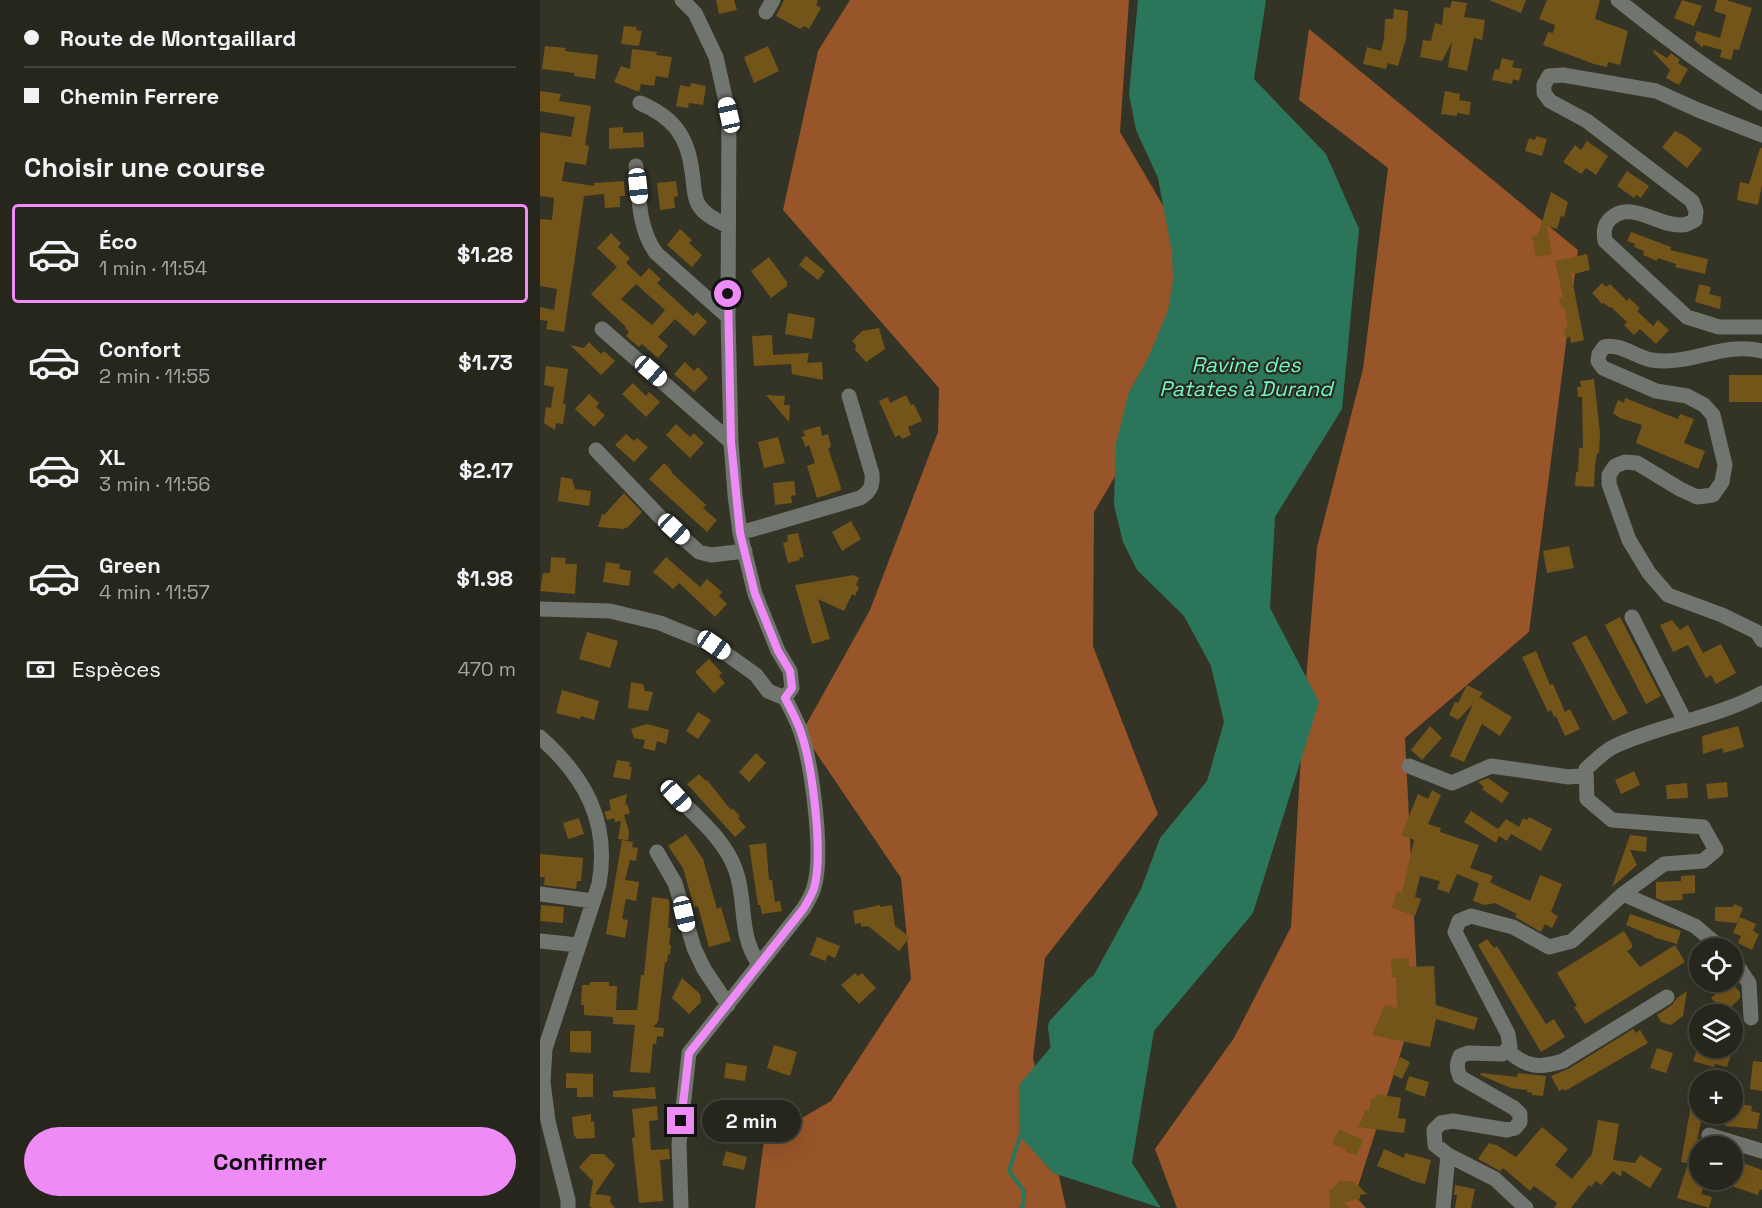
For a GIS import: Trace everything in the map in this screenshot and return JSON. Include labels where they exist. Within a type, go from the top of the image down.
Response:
[{"type":"street","points":[[682,0],[695,13],[716,57],[729,115],[727,226],[731,442],[740,533],[755,594],[778,651],[790,671],[792,688],[785,698]]},
{"type":"street","points":[[1618,0],[1724,79],[1762,103]]},
{"type":"street","points":[[1762,135],[1656,91],[1563,75],[1548,76],[1544,85],[1544,93],[1551,101],[1587,121],[1692,201],[1696,211],[1695,220],[1684,226],[1672,225],[1630,211],[1616,214],[1606,223],[1605,241],[1687,317],[1719,327],[1762,327]]},
{"type":"street","points":[[640,103],[656,110],[678,130],[689,154],[694,193],[698,204],[706,214],[727,226]]},
{"type":"street","points":[[636,166],[642,226],[647,241],[656,253],[728,317]]},
{"type":"street","points":[[602,329],[731,442]]},
{"type":"street","points":[[1762,351],[1747,347],[1732,347],[1683,360],[1651,360],[1611,345],[1604,347],[1598,360],[1603,368],[1656,391],[1687,396],[1704,405],[1713,415],[1725,465],[1722,482],[1713,495],[1697,497],[1637,463],[1625,462],[1615,466],[1609,475],[1609,484],[1629,540],[1649,573],[1668,595],[1743,625],[1757,632],[1762,640]]},
{"type":"street","points":[[740,533],[860,498],[867,493],[871,487],[872,474],[849,396]]},
{"type":"street","points":[[596,450],[661,518],[699,552],[711,555],[745,552]]},
{"type":"street","points":[[540,609],[610,611],[660,623],[714,645],[756,675],[768,692],[785,698],[800,729],[817,825],[818,872],[814,890],[804,908],[689,1053],[679,1144],[681,1208]]},
{"type":"street","points":[[1632,617],[1685,721]]},
{"type":"street","points":[[1743,625],[1762,620]]},
{"type":"street","points":[[1526,1208],[1494,1179],[1448,1155],[1435,1145],[1433,1138],[1434,1130],[1442,1123],[1453,1121],[1507,1130],[1515,1128],[1520,1122],[1520,1114],[1514,1108],[1460,1077],[1456,1063],[1460,1056],[1468,1053],[1502,1054],[1510,1047],[1508,1034],[1455,932],[1459,921],[1471,916],[1513,927],[1548,947],[1572,940],[1623,894],[1664,864],[1703,861],[1716,850],[1703,827],[1612,820],[1587,799],[1586,768],[1612,747],[1685,721],[1743,704],[1762,693]]},
{"type":"street","points":[[540,736],[563,757],[583,784],[596,816],[601,849],[602,867],[593,901],[545,1049],[544,1118],[568,1200],[568,1208]]},
{"type":"street","points":[[1409,766],[1452,783],[1491,766],[1569,777],[1586,775]]},
{"type":"street","points":[[676,796],[720,841],[730,857],[737,873],[750,952],[759,964]]},
{"type":"street","points":[[657,852],[669,869],[675,884],[694,948],[704,969],[728,1005]]},
{"type":"street","points":[[540,894],[593,901]]},
{"type":"street","points":[[1623,894],[1695,926],[1709,938]]},
{"type":"street","points":[[540,941],[578,945]]},
{"type":"street","points":[[1743,974],[1749,983],[1751,1018]]},
{"type":"street","points":[[1507,1050],[1521,1062],[1536,1066],[1549,1066],[1563,1061],[1667,997]]},
{"type":"street","points":[[1709,1135],[1762,1151]]},
{"type":"street","points":[[1443,1208],[1448,1155]]},
{"type":"shaded area","points":[[850,0],[1129,0],[1120,132],[1219,301],[1094,512],[1093,646],[1158,814],[1045,958],[1033,1058],[1066,1208],[755,1208],[764,1140],[831,1101],[911,979],[901,878],[802,732],[870,610],[938,432],[939,388],[783,210],[818,51]]},
{"type":"shaded area","points":[[1309,29],[1578,250],[1529,632],[1405,738],[1418,998],[1355,1196],[1366,1208],[1177,1208],[1155,1149],[1234,1038],[1291,927],[1304,704],[1317,547],[1363,369],[1388,168],[1299,100]]},
{"type":"water","name":"Ravine des Patates à Durand","points":[[1138,0],[1266,0],[1254,79],[1326,154],[1359,229],[1342,409],[1275,517],[1270,608],[1319,702],[1253,913],[1154,1031],[1132,1163],[1161,1208],[1053,1173],[1019,1135],[1019,1085],[1061,1035],[1141,889],[1160,838],[1207,781],[1224,722],[1211,666],[1184,616],[1137,570],[1123,542],[1114,505],[1116,443],[1129,392],[1149,356],[1168,310],[1173,281],[1172,253],[1158,178],[1136,130],[1129,94]]},
{"type":"building","points":[[716,0],[734,0],[737,10],[719,14]]},
{"type":"building","points":[[784,0],[818,0],[816,5],[821,8],[809,29],[805,26],[800,29],[776,16]]},
{"type":"building","points":[[1489,0],[1526,0],[1521,13]]},
{"type":"building","points":[[1547,0],[1600,0],[1595,19],[1628,31],[1620,65],[1608,62],[1607,67],[1594,64],[1543,45],[1548,32],[1553,33],[1555,25],[1539,19]]},
{"type":"building","points":[[1682,0],[1702,6],[1694,26],[1674,18]]},
{"type":"building","points":[[1717,0],[1726,0],[1752,8],[1739,50],[1734,49],[1731,60],[1720,57],[1722,50],[1703,45],[1703,48],[1694,40],[1697,31],[1720,38],[1726,15],[1714,11]]},
{"type":"building","points":[[1452,1],[1467,3],[1464,17],[1485,20],[1482,40],[1474,38],[1467,71],[1448,67],[1452,42],[1442,61],[1420,57],[1423,40],[1431,41],[1435,23],[1442,25],[1444,7],[1450,8]]},
{"type":"building","points":[[1394,9],[1408,11],[1406,39],[1398,66],[1388,63],[1386,69],[1363,64],[1367,47],[1381,51],[1385,19],[1393,19]]},
{"type":"building","points":[[624,26],[637,27],[636,30],[642,31],[639,46],[621,44]]},
{"type":"building","points":[[545,46],[598,55],[595,79],[574,76],[575,73],[542,69]]},
{"type":"building","points":[[768,46],[779,71],[754,83],[744,57]]},
{"type":"building","points":[[632,49],[657,52],[656,55],[672,57],[668,78],[656,76],[654,86],[641,84],[639,92],[614,82],[621,66],[630,69]]},
{"type":"building","points":[[1654,50],[1667,58],[1671,53],[1680,60],[1678,63],[1688,69],[1679,85],[1666,78],[1670,70],[1653,52]]},
{"type":"building","points":[[1502,58],[1514,61],[1512,67],[1522,69],[1519,81],[1513,79],[1512,84],[1492,80],[1495,69],[1499,70]]},
{"type":"building","points":[[691,83],[706,86],[703,105],[689,103],[688,108],[676,106],[680,85],[690,87]]},
{"type":"building","points":[[540,91],[561,94],[559,101],[591,106],[585,145],[589,146],[586,165],[565,162],[562,181],[594,186],[594,183],[624,181],[625,196],[620,196],[620,207],[605,208],[604,194],[584,196],[564,332],[546,329],[548,321],[540,320],[540,307],[554,310],[557,289],[540,286],[540,219],[552,220],[554,198],[540,196],[540,132],[571,137],[575,117],[540,111]]},
{"type":"building","points":[[1445,91],[1460,94],[1459,100],[1471,102],[1469,115],[1441,114]]},
{"type":"building","points":[[623,127],[623,133],[643,132],[644,147],[609,149],[609,128]]},
{"type":"building","points":[[1675,131],[1702,149],[1687,168],[1662,147]]},
{"type":"building","points":[[1536,136],[1547,139],[1542,156],[1525,151],[1529,138],[1535,140]]},
{"type":"building","points":[[1587,141],[1608,156],[1596,175],[1586,168],[1581,174],[1563,162],[1575,145],[1581,150]]},
{"type":"building","points":[[1760,148],[1762,148],[1762,185],[1758,205],[1737,200],[1740,182],[1749,184]]},
{"type":"building","points":[[1627,171],[1649,186],[1641,198],[1636,195],[1634,198],[1617,186]]},
{"type":"building","points":[[676,181],[678,196],[674,197],[675,208],[660,210],[657,183]]},
{"type":"building","points":[[1551,192],[1568,202],[1564,217],[1561,216],[1557,229],[1547,226],[1552,254],[1536,257],[1532,236],[1538,235]]},
{"type":"building","points":[[680,229],[692,240],[689,243],[702,255],[692,267],[667,245]]},
{"type":"building","points":[[1631,232],[1671,247],[1670,250],[1708,259],[1705,274],[1675,267],[1676,264],[1658,258],[1657,261],[1643,255],[1644,251],[1627,241]]},
{"type":"building","points":[[611,233],[621,243],[618,247],[630,258],[626,263],[641,277],[649,268],[661,279],[657,283],[693,316],[697,312],[707,322],[694,336],[675,319],[658,337],[668,346],[658,358],[642,344],[639,347],[626,336],[629,332],[626,327],[591,294],[617,267],[597,248]],"holes":[[[636,284],[665,310],[652,325],[621,299]]]},
{"type":"building","points":[[1587,254],[1590,270],[1571,274],[1584,340],[1571,343],[1570,337],[1566,338],[1564,328],[1568,327],[1564,307],[1561,308],[1559,298],[1563,297],[1555,261]]},
{"type":"building","points":[[806,256],[825,271],[818,280],[799,265]]},
{"type":"building","points":[[769,257],[787,282],[787,286],[771,298],[751,271]]},
{"type":"building","points":[[1602,283],[1606,287],[1610,284],[1627,301],[1629,298],[1640,308],[1637,311],[1653,326],[1658,320],[1669,330],[1656,344],[1640,329],[1634,335],[1624,325],[1627,322],[1611,307],[1602,304],[1592,293]]},
{"type":"building","points":[[1699,284],[1711,287],[1709,294],[1721,297],[1720,309],[1695,302]]},
{"type":"building","points":[[788,313],[815,318],[812,339],[785,334]]},
{"type":"building","points":[[879,328],[885,349],[866,362],[855,350],[856,345],[852,341],[862,331]]},
{"type":"building","points":[[772,335],[773,355],[809,353],[807,363],[822,362],[823,380],[792,374],[791,364],[754,366],[752,336]]},
{"type":"building","points":[[589,342],[601,354],[604,351],[615,361],[601,375],[570,345],[584,348]]},
{"type":"building","points":[[685,362],[694,371],[698,367],[708,378],[694,392],[674,374]]},
{"type":"building","points":[[546,366],[568,369],[563,404],[566,404],[563,424],[556,423],[555,430],[544,423],[546,407],[551,408],[554,387],[544,385]]},
{"type":"building","points":[[1729,375],[1762,375],[1762,402],[1729,402]]},
{"type":"building","points":[[1594,379],[1600,433],[1594,487],[1575,486],[1579,448],[1583,448],[1582,397],[1578,397],[1577,387],[1581,387],[1580,381]]},
{"type":"building","points":[[633,383],[646,396],[649,392],[660,402],[646,417],[622,394]]},
{"type":"building","points":[[589,394],[599,403],[596,407],[605,415],[594,427],[575,409]]},
{"type":"building","points":[[766,395],[785,396],[784,405],[790,405],[789,422]]},
{"type":"building","points":[[906,395],[911,405],[914,404],[922,421],[908,427],[911,435],[902,439],[900,435],[895,437],[879,401],[888,397],[890,403]]},
{"type":"building","points":[[1625,398],[1678,419],[1680,414],[1694,419],[1684,443],[1705,451],[1698,469],[1636,443],[1642,425],[1620,418],[1613,413],[1618,400],[1624,403]]},
{"type":"building","points":[[676,424],[690,437],[694,433],[704,443],[690,458],[666,435]]},
{"type":"building","points":[[820,426],[822,436],[828,434],[831,447],[828,448],[841,490],[817,498],[807,466],[815,463],[809,445],[805,447],[801,437],[805,436],[803,431]]},
{"type":"building","points":[[626,434],[634,441],[637,438],[648,447],[634,462],[615,445]]},
{"type":"building","points":[[778,437],[785,463],[764,468],[758,442]]},
{"type":"building","points":[[664,463],[706,505],[703,508],[717,520],[707,532],[649,479]]},
{"type":"building","points":[[561,477],[572,479],[575,489],[591,491],[589,506],[558,501]]},
{"type":"building","points":[[794,481],[796,495],[791,496],[792,503],[775,505],[773,483]]},
{"type":"building","points":[[624,493],[642,512],[627,528],[598,527],[602,514],[604,515]]},
{"type":"building","points":[[851,521],[861,539],[842,551],[832,532]]},
{"type":"building","points":[[798,533],[804,557],[788,563],[783,543],[788,541],[787,535]]},
{"type":"building","points":[[1569,546],[1574,568],[1547,573],[1543,551]]},
{"type":"building","points":[[551,557],[566,558],[565,564],[577,564],[575,594],[540,591],[543,573],[550,573]]},
{"type":"building","points":[[666,557],[700,587],[707,579],[722,592],[719,596],[727,604],[715,617],[679,583],[673,589],[653,572]]},
{"type":"building","points":[[606,562],[620,564],[619,569],[631,571],[629,586],[603,582]]},
{"type":"building","points":[[854,575],[859,578],[856,585],[859,587],[855,596],[852,594],[844,611],[818,599],[830,639],[812,644],[795,585]]},
{"type":"building","points":[[1620,617],[1661,696],[1646,704],[1605,625]]},
{"type":"building","points":[[1672,620],[1680,630],[1688,625],[1703,653],[1721,644],[1736,673],[1716,684],[1711,675],[1706,678],[1688,645],[1673,652],[1660,625]]},
{"type":"building","points":[[587,632],[618,641],[610,668],[579,659]]},
{"type":"building","points":[[1586,635],[1628,713],[1613,721],[1572,643]]},
{"type":"building","points":[[1536,651],[1550,685],[1553,684],[1565,712],[1570,709],[1580,729],[1565,736],[1556,716],[1554,717],[1551,710],[1548,712],[1522,657]]},
{"type":"building","points":[[709,659],[722,673],[719,676],[725,683],[714,693],[695,672]]},
{"type":"building","points":[[631,682],[643,684],[645,691],[653,692],[648,711],[628,708]]},
{"type":"building","points":[[1467,685],[1483,693],[1479,697],[1512,717],[1500,736],[1482,724],[1464,762],[1450,756],[1473,704],[1458,720],[1449,715]]},
{"type":"building","points":[[562,690],[599,701],[594,720],[556,713]]},
{"type":"building","points":[[698,712],[711,720],[698,739],[686,731]]},
{"type":"building","points":[[647,724],[669,730],[666,744],[657,741],[655,751],[643,748],[645,740],[634,738],[631,729]]},
{"type":"building","points":[[1430,726],[1442,738],[1422,760],[1411,750]]},
{"type":"building","points":[[1738,726],[1744,747],[1724,753],[1722,748],[1703,754],[1702,736]]},
{"type":"building","points":[[756,753],[766,763],[749,782],[739,772]]},
{"type":"building","points":[[617,760],[630,762],[629,767],[632,767],[630,780],[613,777]]},
{"type":"building","points":[[1634,771],[1640,785],[1621,794],[1615,780]]},
{"type":"building","points":[[699,774],[707,780],[731,810],[732,808],[740,816],[738,818],[746,827],[735,837],[687,784]]},
{"type":"building","points":[[1488,778],[1509,793],[1502,803],[1482,789],[1484,787],[1478,782]]},
{"type":"building","points":[[1727,782],[1728,797],[1708,799],[1706,784]]},
{"type":"building","points":[[1687,783],[1688,798],[1667,799],[1666,785]]},
{"type":"building","points":[[1432,790],[1441,795],[1428,824],[1441,828],[1440,832],[1479,845],[1470,868],[1493,876],[1490,882],[1530,901],[1540,875],[1562,884],[1551,912],[1558,916],[1552,928],[1545,924],[1541,932],[1515,917],[1517,914],[1495,903],[1485,905],[1473,901],[1479,883],[1457,874],[1449,893],[1437,889],[1440,881],[1420,876],[1415,897],[1421,899],[1415,916],[1392,908],[1397,892],[1402,893],[1414,840],[1401,835],[1418,794],[1428,799]]},
{"type":"building","points":[[627,794],[625,805],[627,804],[630,813],[624,815],[629,832],[628,840],[618,839],[621,821],[615,822],[614,818],[607,820],[604,812],[611,810],[609,800]]},
{"type":"building","points":[[1471,811],[1498,829],[1506,819],[1519,827],[1523,818],[1527,820],[1529,817],[1552,829],[1541,851],[1511,834],[1507,841],[1499,836],[1496,843],[1464,822]]},
{"type":"building","points":[[579,818],[584,834],[568,839],[563,823]]},
{"type":"building","points":[[686,834],[703,859],[717,909],[721,907],[731,941],[709,947],[698,906],[694,907],[683,868],[668,846]]},
{"type":"building","points":[[1630,835],[1647,837],[1646,852],[1630,850],[1637,865],[1612,887]]},
{"type":"building","points":[[622,840],[633,842],[632,847],[638,848],[636,861],[630,860],[625,880],[639,882],[636,901],[626,899],[622,919],[628,920],[625,938],[606,934]]},
{"type":"building","points":[[766,843],[769,880],[772,880],[775,902],[780,901],[782,911],[762,914],[760,905],[758,905],[749,845]]},
{"type":"building","points":[[540,854],[583,858],[581,881],[577,881],[576,889],[544,885],[545,877],[540,877]]},
{"type":"building","points":[[1695,875],[1695,893],[1682,894],[1683,900],[1663,901],[1656,898],[1656,882],[1681,881],[1681,876]]},
{"type":"building","points":[[652,897],[668,899],[670,903],[668,928],[671,928],[670,955],[668,954],[667,962],[665,962],[658,1022],[653,1027],[664,1028],[663,1037],[657,1036],[656,1044],[653,1044],[650,1073],[630,1072],[635,1025],[613,1024],[613,1017],[584,1015],[584,1005],[581,1005],[582,985],[590,985],[590,982],[609,982],[609,986],[617,986],[616,1010],[637,1010],[641,975],[644,975]]},
{"type":"building","points":[[1734,904],[1743,908],[1737,923],[1715,921],[1715,907],[1733,907]]},
{"type":"building","points":[[541,905],[564,907],[563,923],[540,921]]},
{"type":"building","points":[[880,905],[880,907],[892,905],[895,926],[910,937],[899,951],[868,926],[861,927],[861,923],[855,924],[853,911]]},
{"type":"building","points":[[1630,914],[1681,931],[1677,944],[1653,937],[1626,925]]},
{"type":"building","points":[[1740,917],[1756,924],[1753,931],[1759,934],[1752,950],[1743,946],[1741,936],[1733,933]]},
{"type":"building","points":[[1624,931],[1632,944],[1632,948],[1627,951],[1640,967],[1675,945],[1685,962],[1585,1024],[1557,973]]},
{"type":"building","points":[[817,937],[840,946],[835,958],[828,955],[825,961],[810,955]]},
{"type":"building","points":[[1487,939],[1494,948],[1497,946],[1546,1024],[1554,1019],[1565,1037],[1541,1052],[1478,945]]},
{"type":"building","points":[[1409,958],[1409,967],[1434,966],[1436,1005],[1478,1018],[1474,1030],[1436,1019],[1430,1047],[1372,1035],[1385,1005],[1397,1008],[1396,977],[1392,977],[1391,959]]},
{"type":"building","points":[[855,973],[858,976],[862,973],[876,988],[859,1004],[841,985]]},
{"type":"building","points":[[682,978],[700,994],[701,1002],[689,1014],[672,998]]},
{"type":"building","points":[[1687,991],[1683,1016],[1671,1025],[1661,1022],[1657,1015]]},
{"type":"building","points":[[1718,992],[1740,992],[1740,998],[1734,1004],[1717,1004],[1711,998]]},
{"type":"building","points":[[1633,1029],[1636,1033],[1640,1030],[1648,1043],[1565,1091],[1564,1089],[1559,1091],[1551,1076],[1568,1069]]},
{"type":"building","points":[[570,1031],[591,1031],[591,1053],[570,1052]]},
{"type":"building","points":[[774,1045],[797,1052],[790,1076],[767,1068]]},
{"type":"building","points":[[1657,1048],[1673,1053],[1666,1073],[1650,1068]]},
{"type":"building","points":[[1400,1057],[1410,1062],[1402,1079],[1392,1074]]},
{"type":"building","points":[[1694,1058],[1730,1058],[1727,1067],[1715,1064],[1714,1067],[1693,1061]]},
{"type":"building","points":[[1753,1061],[1762,1062],[1762,1091],[1750,1089]]},
{"type":"building","points":[[726,1063],[747,1066],[745,1081],[724,1078]]},
{"type":"building","points":[[566,1073],[593,1074],[593,1097],[577,1097],[577,1088],[566,1088]]},
{"type":"building","points":[[1481,1073],[1517,1077],[1518,1073],[1546,1076],[1543,1096],[1532,1095],[1527,1090],[1511,1088],[1480,1075]]},
{"type":"building","points":[[1409,1076],[1429,1082],[1425,1097],[1405,1090]]},
{"type":"building","points":[[655,1087],[656,1099],[613,1097],[613,1091]]},
{"type":"building","points":[[1376,1094],[1401,1098],[1398,1118],[1406,1119],[1404,1133],[1358,1127],[1366,1109],[1369,1111],[1371,1098],[1375,1099]]},
{"type":"building","points":[[724,1102],[742,1105],[738,1133],[727,1131],[729,1125],[720,1124]]},
{"type":"building","points":[[1743,1104],[1752,1106],[1751,1111],[1760,1113],[1757,1129],[1725,1126],[1725,1124],[1743,1124]]},
{"type":"building","points":[[657,1106],[658,1120],[649,1121],[651,1150],[669,1149],[670,1159],[660,1160],[663,1201],[639,1203],[632,1138],[635,1137],[632,1109]]},
{"type":"building","points":[[591,1114],[591,1122],[594,1121],[595,1138],[576,1139],[572,1117]]},
{"type":"building","points":[[1689,1116],[1689,1124],[1701,1124],[1698,1136],[1689,1136],[1689,1190],[1702,1190],[1701,1194],[1712,1197],[1709,1208],[1677,1198],[1688,1163],[1681,1162]]},
{"type":"building","points":[[1598,1120],[1619,1124],[1613,1160],[1635,1163],[1640,1155],[1662,1169],[1650,1188],[1622,1170],[1621,1177],[1613,1171],[1601,1185],[1596,1181],[1591,1187],[1589,1185],[1571,1208],[1554,1208],[1557,1203],[1534,1186],[1530,1191],[1503,1168],[1500,1171],[1478,1159],[1489,1143],[1495,1144],[1516,1157],[1542,1127],[1568,1149],[1555,1165],[1572,1179],[1592,1154]]},
{"type":"building","points":[[1339,1129],[1363,1140],[1357,1155],[1332,1144]]},
{"type":"building","points":[[1384,1149],[1404,1158],[1405,1153],[1431,1160],[1425,1184],[1377,1166]]},
{"type":"building","points":[[726,1151],[747,1157],[744,1170],[722,1165]]},
{"type":"building","points":[[591,1154],[604,1154],[615,1165],[595,1194],[611,1196],[610,1202],[615,1208],[589,1206],[593,1181],[579,1167]]},
{"type":"building","points":[[1743,1163],[1762,1170],[1762,1190],[1760,1189],[1758,1195],[1743,1190]]},
{"type":"building","points":[[1340,1181],[1353,1181],[1367,1194],[1360,1195],[1360,1199],[1343,1202],[1350,1208],[1330,1208],[1329,1188],[1331,1190]]},
{"type":"building","points":[[1455,1185],[1475,1189],[1471,1208],[1455,1208],[1457,1195],[1454,1195]]},
{"type":"waterway","name":"Ravine des Patates à Durand","points":[[1064,1065],[1059,1027],[1096,987]]},
{"type":"waterway","points":[[1021,1133],[1009,1171],[1024,1191],[1024,1204],[1021,1208]]},
{"type":"route","points":[[681,1121],[689,1053],[804,908],[814,890],[818,872],[817,825],[807,760],[800,729],[785,698],[792,688],[790,671],[778,651],[755,594],[740,533],[731,442],[728,294]]}]
